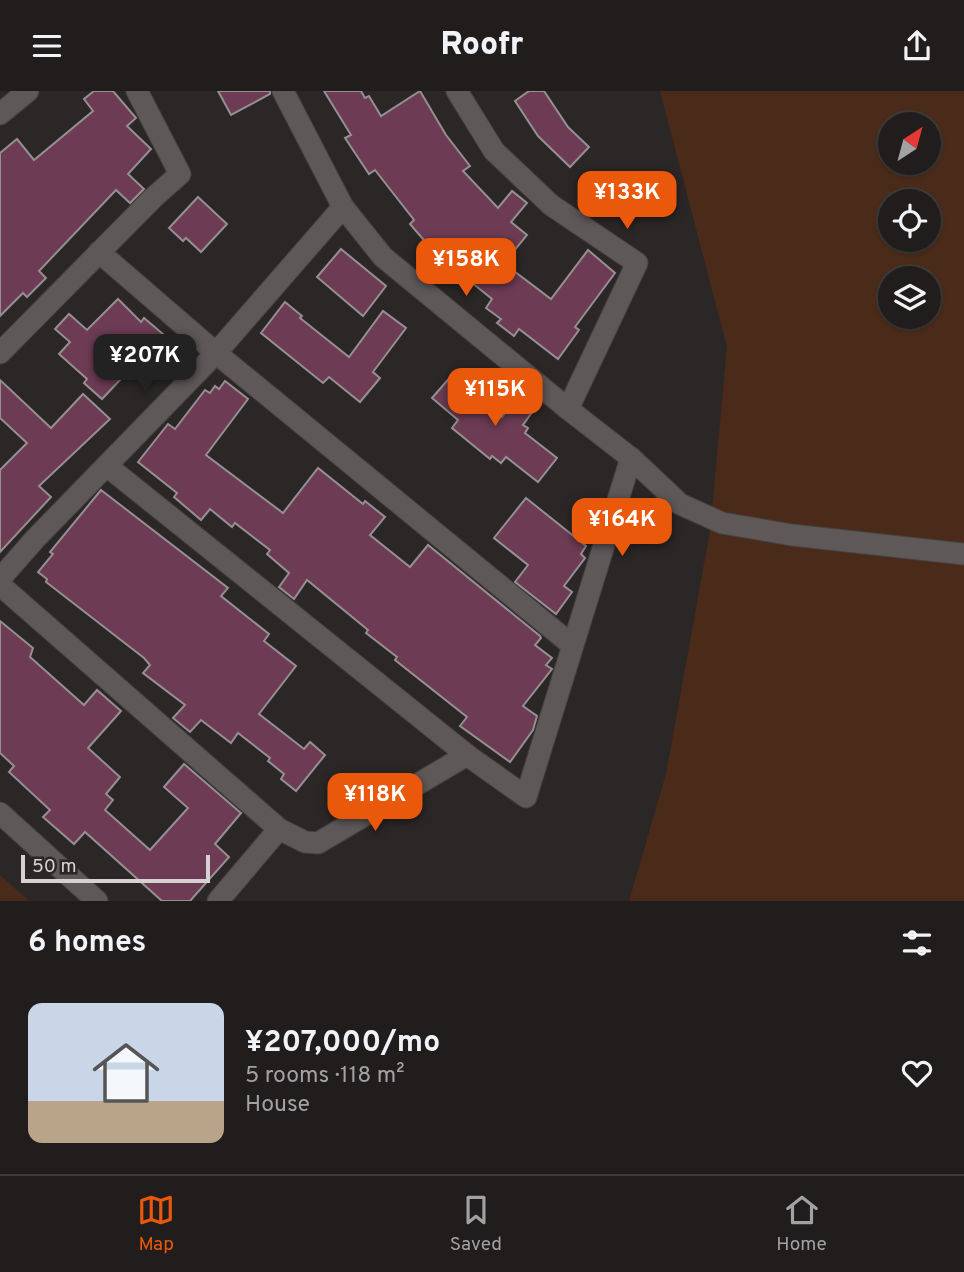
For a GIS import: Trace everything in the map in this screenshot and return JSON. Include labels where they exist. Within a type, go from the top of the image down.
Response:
[{"type":"street","points":[[0,114],[28,91]]},
{"type":"street","points":[[0,353],[180,174],[138,91]]},
{"type":"street","points":[[283,91],[343,207],[383,257],[631,458],[680,504],[722,523],[792,535],[964,554]]},
{"type":"street","points":[[457,91],[494,151],[551,205],[637,263],[568,409]]},
{"type":"street","points":[[0,579],[35,539],[216,353],[343,207]]},
{"type":"street","points":[[99,252],[216,353],[572,645]]},
{"type":"street","points":[[107,466],[467,755],[526,797],[631,458]]},
{"type":"street","points":[[0,585],[279,829],[304,842],[318,843],[467,755]]},
{"type":"street","points":[[0,813],[97,901]]},
{"type":"street","points":[[218,901],[279,829]]},
{"type":"shaded area","points":[[660,91],[964,91],[964,901],[629,901],[666,774],[710,531],[727,347]]},
{"type":"shaded area","points":[[0,875],[29,901],[0,901]]},
{"type":"building","points":[[94,91],[113,91],[136,118],[127,126],[151,149],[128,174],[144,189],[130,203],[116,190],[39,271],[46,278],[27,297],[23,293],[0,316],[0,153],[17,139],[34,160],[93,111],[84,99]]},
{"type":"building","points":[[218,91],[270,91],[270,94],[231,115]]},
{"type":"building","points":[[324,91],[361,91],[365,98],[369,96],[381,116],[420,91],[446,135],[470,166],[463,171],[498,208],[512,191],[527,203],[511,222],[527,235],[505,262],[551,299],[588,250],[615,273],[575,327],[579,330],[558,359],[519,329],[514,336],[497,323],[501,319],[486,308],[492,299],[435,253],[410,224],[414,220],[375,170],[369,174],[345,138],[351,135]]},
{"type":"building","points":[[529,91],[544,91],[568,127],[589,147],[570,167],[538,136],[515,101]]},
{"type":"building","points":[[198,197],[227,224],[201,252],[186,238],[183,241],[169,228]]},
{"type":"building","points":[[341,249],[386,286],[363,316],[317,277]]},
{"type":"building","points":[[118,299],[141,322],[144,318],[183,351],[168,369],[165,366],[161,371],[158,368],[151,377],[135,364],[102,399],[84,383],[87,379],[59,354],[70,342],[55,329],[69,314],[87,330]]},
{"type":"building","points":[[285,302],[302,316],[300,318],[349,357],[383,311],[406,328],[373,372],[380,378],[360,402],[329,377],[323,383],[261,333]]},
{"type":"building","points":[[453,374],[502,417],[518,396],[535,408],[523,425],[528,428],[525,433],[557,458],[538,482],[506,457],[501,463],[492,456],[490,459],[452,428],[458,420],[432,398]]},
{"type":"building","points":[[0,380],[51,428],[83,394],[110,419],[39,486],[51,497],[0,552],[0,470],[27,443],[0,418]]},
{"type":"building","points":[[225,381],[248,399],[206,455],[283,513],[318,468],[363,504],[365,501],[385,517],[370,535],[410,567],[428,545],[540,636],[535,645],[552,658],[546,665],[552,669],[523,706],[537,716],[533,730],[510,762],[460,726],[467,717],[395,660],[397,657],[366,633],[368,630],[307,580],[294,599],[279,587],[289,573],[267,554],[270,550],[235,523],[232,527],[210,509],[201,520],[174,497],[177,493],[138,462],[168,424],[175,429],[205,390],[210,393],[215,386],[219,389]]},
{"type":"building","points":[[101,490],[228,588],[221,596],[269,634],[264,641],[296,666],[259,714],[304,749],[310,742],[325,755],[296,791],[281,779],[284,774],[268,761],[270,758],[238,733],[231,743],[201,720],[190,732],[173,718],[185,705],[143,673],[150,665],[144,658],[46,582],[47,579],[38,572],[53,554],[50,552]]},
{"type":"building","points":[[526,498],[586,546],[581,554],[585,558],[564,586],[572,592],[556,614],[515,582],[528,565],[494,538]]},
{"type":"building","points":[[0,621],[33,648],[30,657],[84,705],[97,690],[121,711],[88,748],[120,777],[106,794],[113,800],[105,810],[150,850],[188,808],[164,787],[184,764],[241,813],[215,844],[229,857],[190,901],[162,901],[85,832],[74,844],[43,817],[50,810],[9,772],[14,766],[0,753]]}]
